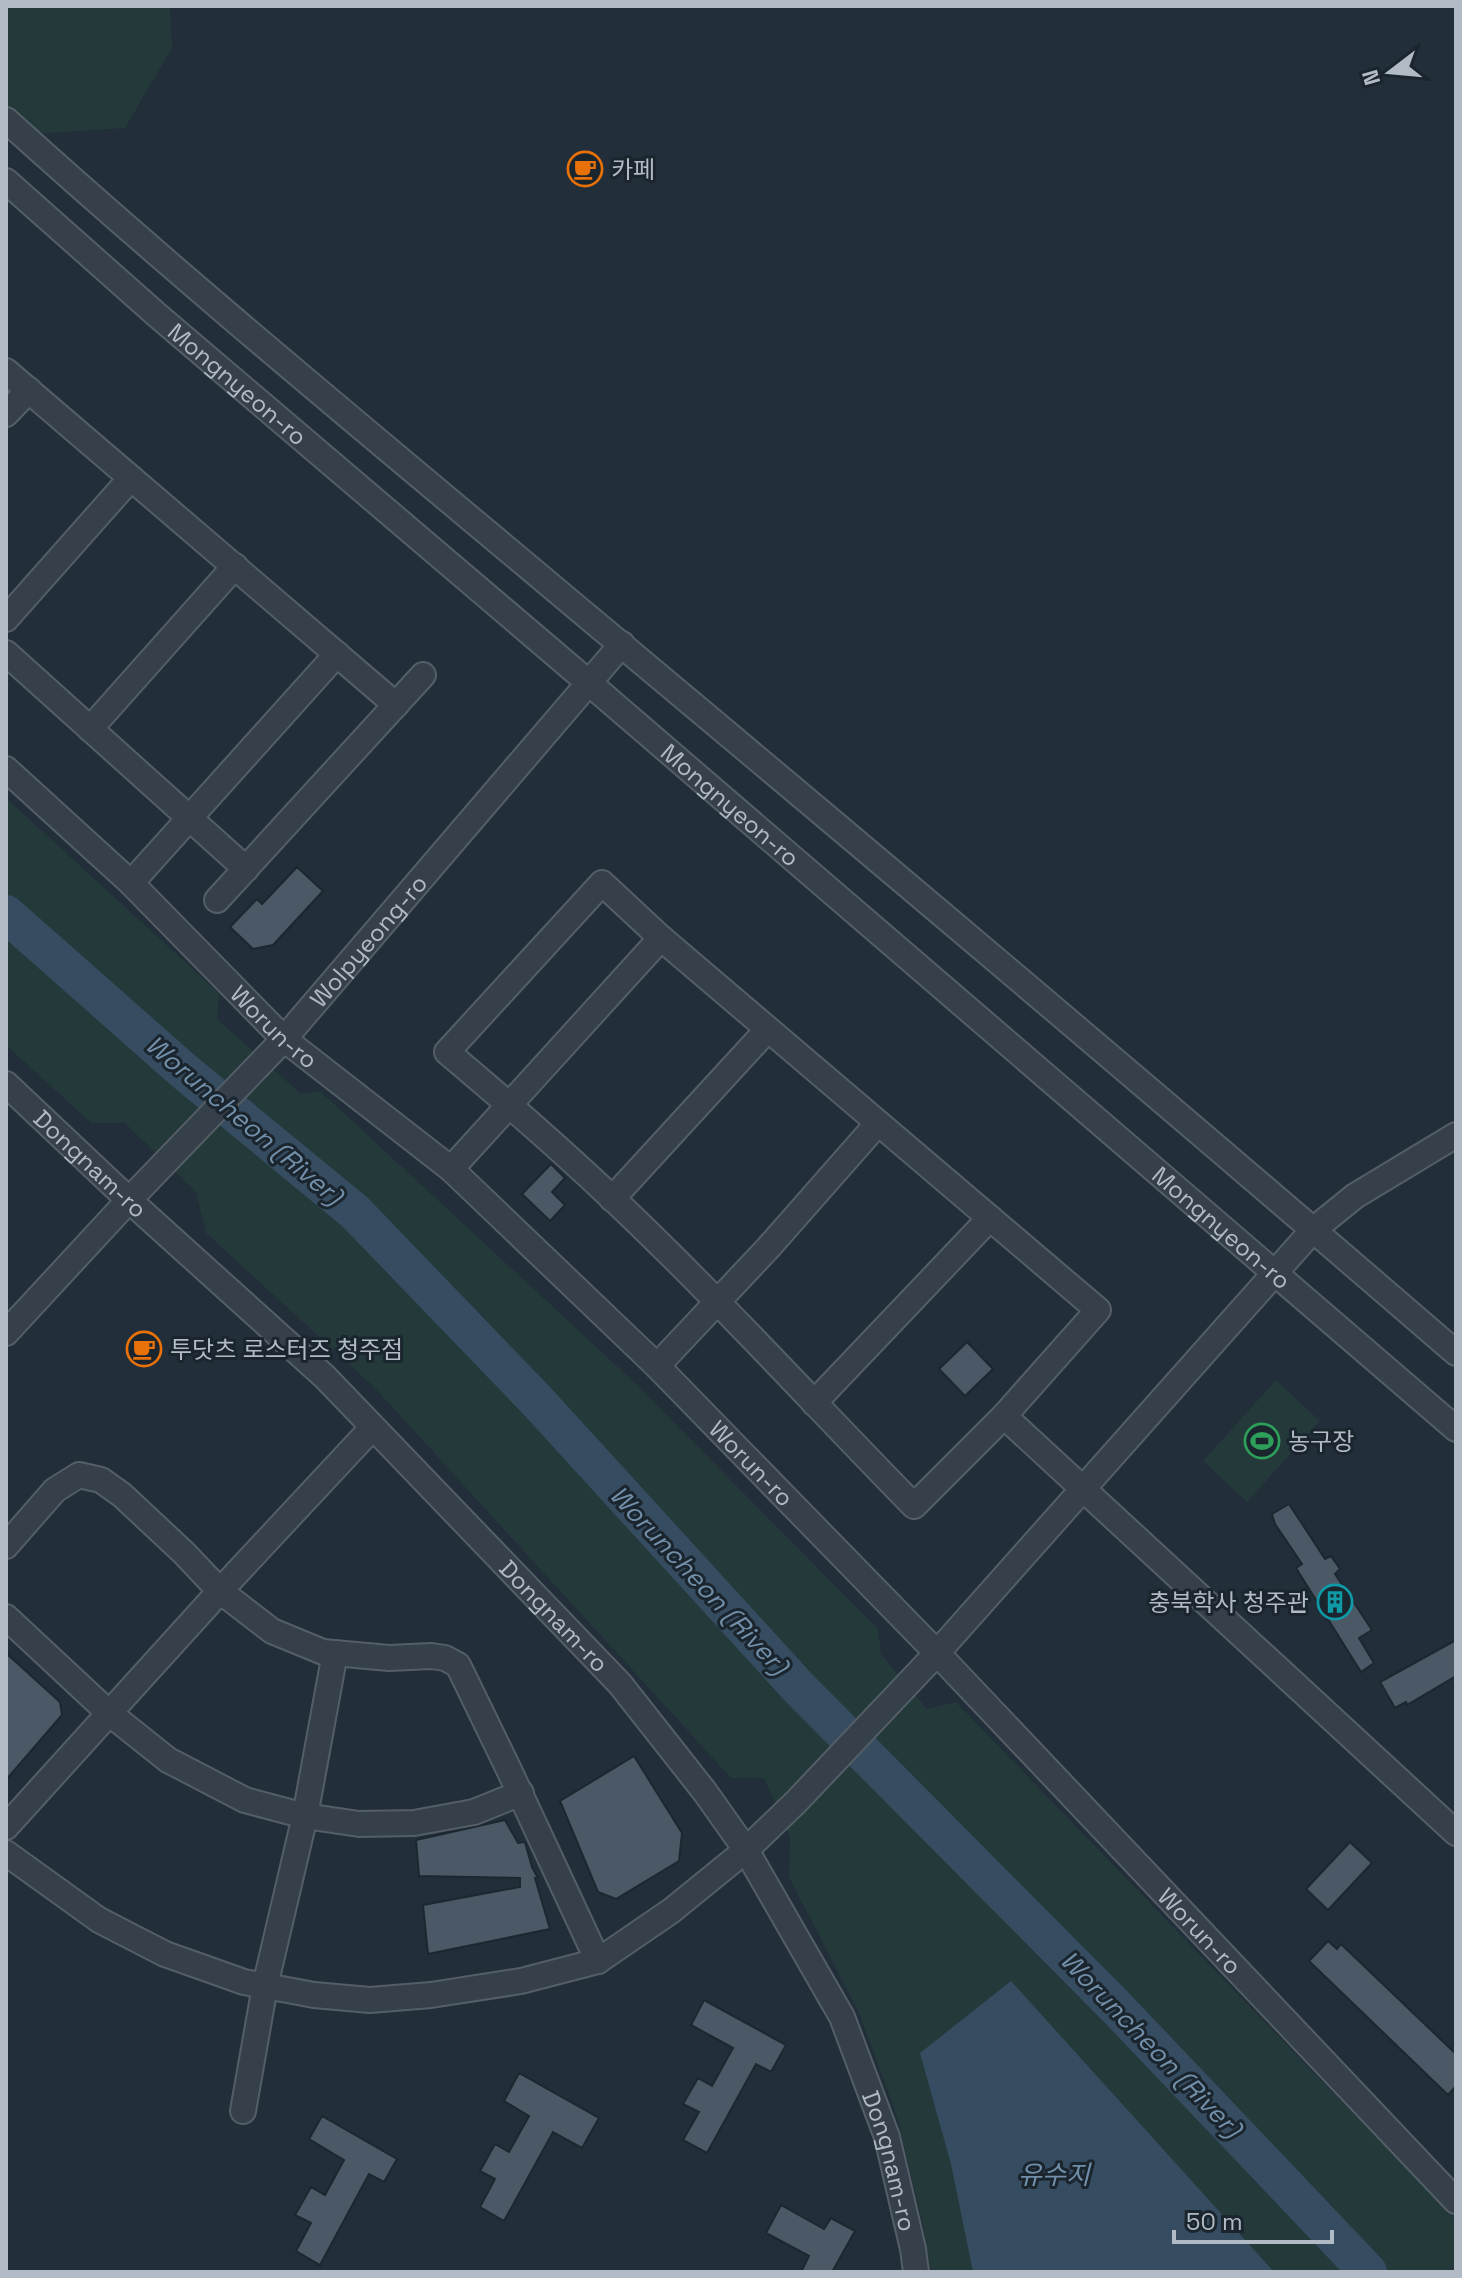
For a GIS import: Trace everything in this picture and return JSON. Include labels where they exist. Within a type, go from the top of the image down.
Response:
[{"type":"street","name":"Mongnyeon-ro","points":[[6,120],[201,291],[622,644],[1456,1353]]},
{"type":"street","name":"Mongnyeon-ro","points":[[6,181],[169,325],[1456,1429]]},
{"type":"street","points":[[6,371],[396,705]]},
{"type":"street","points":[[6,414],[29,390]]},
{"type":"street","points":[[6,619],[131,478]]},
{"type":"street","points":[[90,729],[235,566]]},
{"type":"street","name":"Wolpyeong-ro","points":[[6,1333],[284,1039],[622,644]]},
{"type":"street","points":[[6,653],[246,869]]},
{"type":"street","points":[[131,883],[337,654]]},
{"type":"street","points":[[217,900],[423,675]]},
{"type":"street","name":"Worun-ro","points":[[6,769],[131,883],[284,1039],[451,1169],[657,1366],[1451,2185]]},
{"type":"street","points":[[602,883],[768,1029],[1098,1310],[1004,1416],[914,1506],[612,1199],[447,1052],[602,883]]},
{"type":"street","points":[[451,1169],[661,938]]},
{"type":"street","points":[[612,1199],[768,1029]]},
{"type":"street","name":"Dongnam-ro","points":[[6,1084],[325,1377],[620,1684],[705,1792],[746,1850],[842,2017],[887,2137],[916,2272]]},
{"type":"street","points":[[657,1366],[878,1123]]},
{"type":"street","points":[[6,1853],[99,1920],[165,1954],[244,1982],[314,1995],[370,2000],[431,1995],[521,1981],[598,1961],[671,1911],[746,1850],[796,1802],[937,1653],[1313,1230],[1355,1196],[1456,1135]]},
{"type":"street","points":[[814,1403],[990,1218]]},
{"type":"street","points":[[1004,1416],[1456,1833]]},
{"type":"street","points":[[6,1827],[372,1428]]},
{"type":"street","points":[[6,1546],[55,1490],[79,1475],[101,1480],[122,1495],[220,1591],[272,1631],[323,1652],[389,1658],[431,1656],[445,1658],[458,1665],[598,1961]]},
{"type":"street","points":[[6,1617],[109,1713],[168,1760],[245,1800],[305,1816],[359,1824],[414,1823],[474,1812],[521,1793]]},
{"type":"street","points":[[243,2111],[265,1986],[305,1816],[335,1653]]},
{"type":"green space","points":[[6,6],[170,6],[172,48],[125,128],[33,134],[6,108]]},
{"type":"green space","points":[[6,798],[219,993],[217,1019],[301,1094],[320,1091],[633,1381],[878,1629],[881,1654],[927,1709],[956,1702],[1456,2220],[1456,2272],[931,2272],[897,2116],[859,2013],[789,1877],[790,1837],[764,1778],[731,1778],[374,1387],[206,1233],[196,1192],[125,1123],[91,1123],[6,1045]]},
{"type":"green space","name":"농구장","points":[[1276,1380],[1320,1421],[1247,1502],[1203,1461]]},
{"type":"water","name":"유수지","points":[[1011,1981],[1274,2272],[973,2272],[951,2164],[920,2053]]},
{"type":"building","points":[[297,867],[323,891],[273,945],[253,949],[230,927],[257,899],[262,904]]},
{"type":"building","points":[[551,1164],[565,1178],[552,1192],[565,1205],[550,1221],[522,1194]]},
{"type":"building","points":[[967,1342],[993,1369],[965,1396],[939,1369]]},
{"type":"building","name":"충북학사 청주관","points":[[1289,1504],[1325,1559],[1331,1556],[1340,1569],[1335,1574],[1372,1630],[1359,1638],[1374,1663],[1361,1672],[1296,1568],[1302,1564],[1275,1524],[1272,1514]]},
{"type":"building","points":[[1456,1640],[1456,1676],[1407,1705],[1406,1702],[1395,1708],[1380,1682]]},
{"type":"building","points":[[6,1653],[60,1702],[62,1715],[6,1780]]},
{"type":"building","points":[[634,1756],[682,1833],[679,1861],[616,1899],[598,1892],[560,1801]]},
{"type":"building","points":[[505,1820],[518,1843],[525,1842],[538,1878],[535,1878],[550,1929],[428,1954],[423,1905],[520,1887],[520,1878],[419,1876],[416,1840]]},
{"type":"building","points":[[1350,1842],[1372,1863],[1328,1910],[1306,1889]]},
{"type":"building","points":[[1328,1941],[1337,1949],[1341,1944],[1456,2054],[1456,2086],[1448,2095],[1309,1961]]},
{"type":"building","points":[[704,2000],[786,2045],[771,2072],[756,2064],[707,2153],[683,2140],[699,2112],[683,2104],[698,2078],[712,2086],[733,2048],[691,2025]]},
{"type":"building","points":[[519,2073],[599,2118],[582,2148],[553,2132],[504,2221],[480,2207],[495,2179],[480,2171],[495,2144],[509,2152],[529,2116],[504,2101]]},
{"type":"building","points":[[322,2116],[397,2159],[384,2182],[369,2174],[320,2265],[296,2251],[311,2223],[295,2215],[311,2187],[325,2195],[344,2160],[309,2139]]},
{"type":"building","points":[[781,2205],[824,2229],[831,2218],[855,2231],[832,2272],[801,2272],[809,2256],[766,2233]]},
{"type":"waterway","name":"Woruncheon (River)","points":[[6,914],[185,1072],[355,1212],[538,1402],[799,1688],[1117,2008],[1368,2272]]},
{"type":"place","name":"카페","points":[[585,169]]},
{"type":"place","name":"투닷츠 로스터즈 청주점","points":[[144,1349]]},
{"type":"place","name":"농구장","points":[[1262,1441]]},
{"type":"place","name":"충북학사 청주관","points":[[1335,1602]]}]
